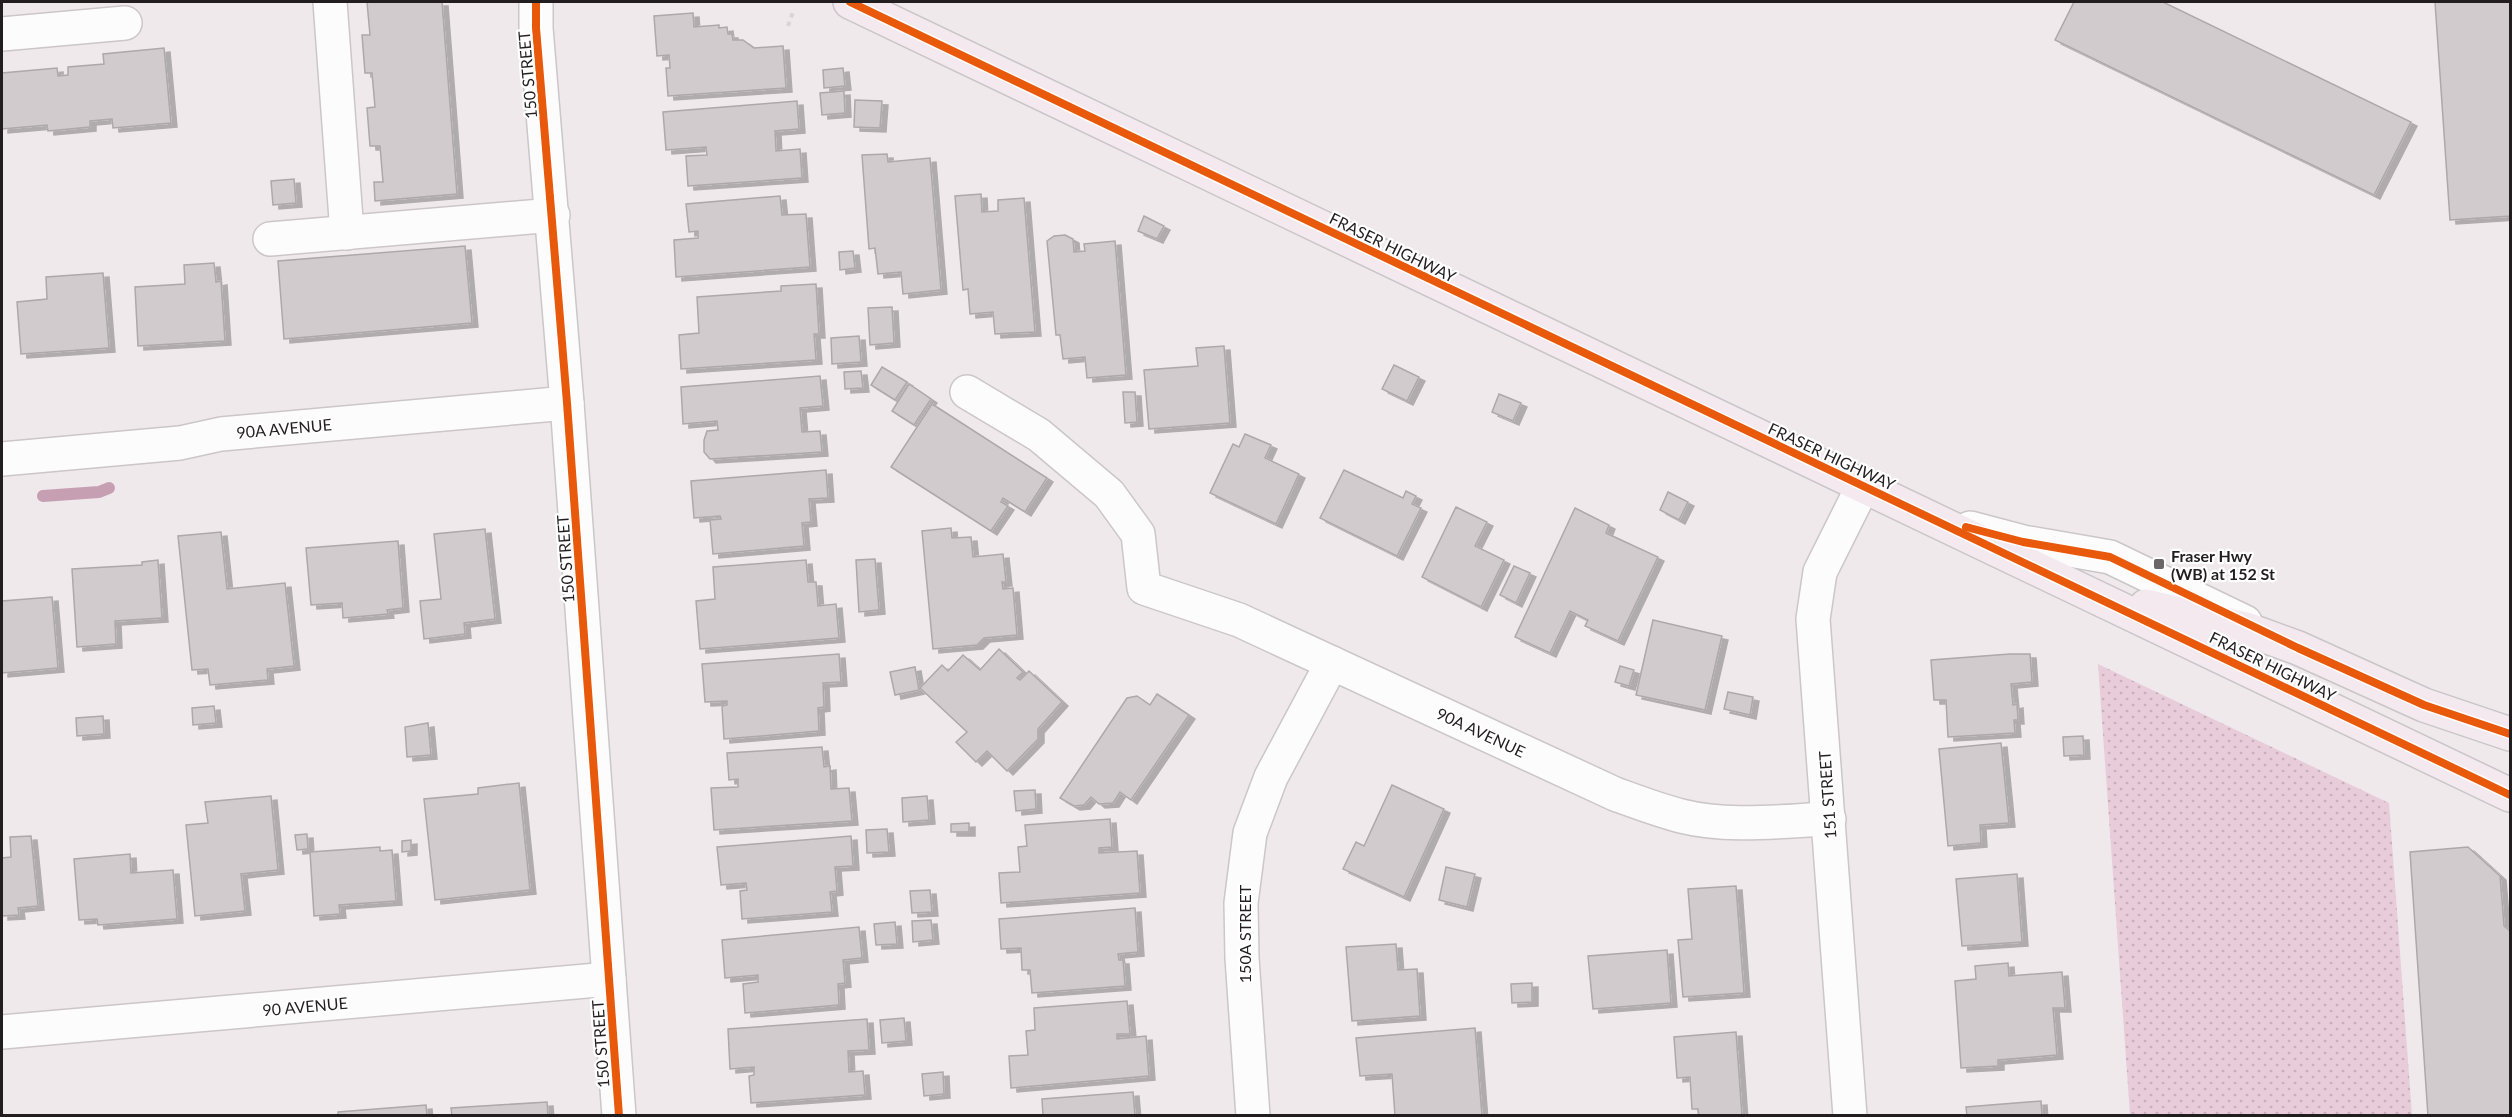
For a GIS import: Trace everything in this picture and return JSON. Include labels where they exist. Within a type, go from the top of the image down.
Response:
[{"type":"main road","name":"FRASER HIGHWAY","points":[[850,2],[2511,795]]},
{"type":"main road","name":"FRASER HIGHWAY","points":[[2089,592],[2246,629],[2298,648]]},
{"type":"main road","points":[[2298,648],[2424,705],[2511,734]]},
{"type":"street","points":[[330,2],[347,233]]},
{"type":"street","name":"150 STREET","points":[[536,2],[536,28],[553,215],[619,1116]]},
{"type":"street","points":[[2,34],[125,23]]},
{"type":"street","points":[[270,239],[553,215]]},
{"type":"street","name":"90A AVENUE","points":[[967,392],[1040,435],[1074,462],[1108,494],[1138,534],[1144,588],[1239,620],[1615,794],[1649,806],[1683,816],[1714,821],[1745,823],[1829,819]]},
{"type":"street","name":"90A AVENUE","points":[[2,459],[180,443],[221,434],[567,403]]},
{"type":"street","name":"151 STREET","points":[[1850,1116],[1813,619],[1820,572],[1863,486]]},
{"type":"street","name":"FRASER HIGHWAY","points":[[1926,516],[2023,542],[2110,557],[2298,648]]},
{"type":"street","name":"150A STREET","points":[[1253,1116],[1240,903],[1250,833],[1271,777],[1332,663]]},
{"type":"street","name":"90 AVENUE","points":[[2,1032],[609,979]]},
{"type":"path","points":[[788,26],[793,12]]},
{"type":"shaded area","points":[[2098,664],[2389,803],[2412,1115],[2130,1115]]},
{"type":"building","points":[[367,2],[442,2],[457,194],[375,201],[374,182],[383,182],[380,146],[370,146],[367,108],[375,107],[372,73],[365,73],[362,35],[370,35]]},
{"type":"building","points":[[2074,2],[2163,2],[2411,122],[2374,195],[2055,40]]},
{"type":"building","points":[[2435,2],[2510,2],[2510,216],[2450,220]]},
{"type":"building","points":[[693,13],[694,27],[719,25],[719,28],[727,27],[728,34],[732,34],[733,40],[743,40],[754,48],[783,46],[786,88],[668,96],[666,68],[670,68],[669,55],[657,56],[654,16]]},
{"type":"building","points":[[164,48],[171,123],[113,128],[112,119],[90,121],[90,127],[48,131],[47,125],[2,129],[2,73],[57,68],[58,76],[68,75],[68,67],[104,64],[103,54]]},
{"type":"building","points":[[843,68],[845,86],[824,88],[823,70]]},
{"type":"building","points":[[844,91],[845,113],[822,115],[820,93]]},
{"type":"building","points":[[855,100],[882,101],[880,128],[854,127]]},
{"type":"building","points":[[797,101],[799,129],[775,131],[776,151],[800,149],[802,178],[688,186],[686,156],[707,155],[706,147],[666,150],[663,112]]},
{"type":"building","points":[[887,154],[888,162],[930,158],[941,290],[903,294],[901,272],[878,274],[875,248],[869,249],[862,155]]},
{"type":"building","points":[[294,179],[296,203],[273,205],[271,181]]},
{"type":"building","points":[[981,194],[982,212],[998,211],[998,200],[1024,198],[1035,332],[995,334],[993,312],[970,314],[968,289],[963,290],[955,196]]},
{"type":"building","points":[[780,196],[782,215],[806,214],[810,267],[676,277],[674,240],[698,238],[698,231],[689,232],[686,204]]},
{"type":"building","points":[[1144,216],[1164,226],[1157,239],[1138,231]]},
{"type":"building","points":[[1065,235],[1073,239],[1074,252],[1085,251],[1084,244],[1115,241],[1126,375],[1087,378],[1085,357],[1063,359],[1060,335],[1056,335],[1047,241],[1054,236]]},
{"type":"building","points":[[465,246],[472,323],[284,339],[278,261]]},
{"type":"building","points":[[853,251],[855,268],[840,270],[839,252]]},
{"type":"building","points":[[214,263],[216,282],[221,281],[225,341],[138,346],[135,287],[185,284],[184,265]]},
{"type":"building","points":[[103,273],[109,348],[21,354],[17,302],[47,299],[46,277]]},
{"type":"building","points":[[816,284],[819,334],[814,334],[816,360],[681,369],[679,335],[699,333],[697,297],[781,291],[781,286]]},
{"type":"building","points":[[892,307],[894,343],[870,345],[868,308]]},
{"type":"building","points":[[859,336],[861,362],[832,364],[831,338]]},
{"type":"building","points":[[1224,346],[1230,423],[1149,429],[1144,370],[1198,366],[1196,348]]},
{"type":"building","points":[[1394,365],[1419,377],[1407,401],[1382,389]]},
{"type":"building","points":[[882,367],[907,382],[895,400],[871,385]]},
{"type":"building","points":[[861,371],[863,388],[845,389],[844,372]]},
{"type":"building","points":[[820,376],[823,406],[800,408],[802,432],[820,431],[822,452],[710,459],[704,452],[704,440],[707,431],[718,430],[717,421],[683,424],[681,387]]},
{"type":"building","points":[[909,384],[931,399],[914,425],[892,411]]},
{"type":"building","points":[[1123,392],[1135,392],[1137,422],[1125,423]]},
{"type":"building","points":[[1499,394],[1521,403],[1513,421],[1492,412]]},
{"type":"building","points":[[932,404],[1047,478],[1025,512],[1003,498],[1001,502],[1008,506],[991,531],[891,467]]},
{"type":"building","points":[[1245,434],[1271,445],[1265,458],[1299,474],[1276,524],[1210,493],[1233,444],[1239,447]]},
{"type":"building","points":[[826,470],[828,498],[809,499],[811,522],[802,523],[804,546],[713,554],[710,520],[721,519],[720,516],[694,518],[691,481]]},
{"type":"building","points":[[1344,470],[1403,498],[1406,491],[1416,496],[1412,504],[1421,508],[1397,556],[1320,518]]},
{"type":"building","points":[[1668,492],[1688,502],[1679,520],[1660,510]]},
{"type":"building","points":[[1456,507],[1487,522],[1475,546],[1504,560],[1481,607],[1422,577]]},
{"type":"building","points":[[1575,508],[1609,525],[1606,533],[1658,557],[1618,641],[1585,626],[1588,620],[1570,611],[1550,653],[1515,637]]},
{"type":"building","points":[[951,528],[952,538],[971,537],[973,557],[1003,554],[1006,582],[1002,582],[1003,589],[1013,588],[1017,635],[984,638],[977,645],[933,649],[922,531]]},
{"type":"building","points":[[485,529],[495,619],[464,623],[465,634],[424,639],[420,601],[441,599],[434,534]]},
{"type":"building","points":[[221,532],[227,589],[285,583],[294,666],[267,669],[268,680],[210,685],[208,669],[192,670],[178,536]]},
{"type":"building","points":[[398,541],[403,608],[387,610],[388,614],[343,618],[342,603],[311,605],[306,548]]},
{"type":"building","points":[[875,559],[879,610],[859,612],[856,560]]},
{"type":"building","points":[[158,560],[162,618],[115,621],[116,644],[77,647],[72,569],[142,565],[142,562]]},
{"type":"building","points":[[806,560],[808,582],[816,582],[818,606],[836,604],[839,638],[700,649],[696,601],[715,599],[713,567]]},
{"type":"building","points":[[1514,566],[1530,573],[1516,603],[1500,595]]},
{"type":"building","points":[[52,597],[58,668],[2,673],[2,601]]},
{"type":"building","points":[[1653,620],[1722,636],[1705,710],[1636,695]]},
{"type":"building","points":[[999,649],[1023,672],[1017,678],[1020,680],[1029,671],[1062,702],[1038,729],[1038,739],[1007,771],[987,751],[976,762],[956,742],[967,732],[920,688],[942,665],[948,671],[963,655],[980,670]]},
{"type":"building","points":[[839,654],[841,682],[823,683],[824,707],[818,708],[819,731],[724,739],[722,706],[727,705],[727,701],[705,702],[702,664]]},
{"type":"building","points":[[2030,654],[2032,682],[2011,684],[2013,705],[2017,704],[2018,720],[2014,720],[2015,733],[1948,737],[1946,700],[1934,700],[1931,660]]},
{"type":"building","points":[[1620,666],[1634,670],[1629,686],[1615,682]]},
{"type":"building","points":[[915,667],[919,690],[895,695],[890,672]]},
{"type":"building","points":[[1728,692],[1753,697],[1750,715],[1724,709]]},
{"type":"building","points":[[1157,694],[1189,715],[1131,800],[1120,792],[1113,803],[1099,804],[1091,797],[1084,805],[1074,806],[1060,798],[1127,698],[1137,696],[1150,705]]},
{"type":"building","points":[[214,706],[216,723],[193,725],[192,708]]},
{"type":"building","points":[[103,716],[104,734],[77,736],[76,718]]},
{"type":"building","points":[[428,723],[431,755],[407,757],[405,727]]},
{"type":"building","points":[[2083,736],[2084,755],[2064,756],[2063,737]]},
{"type":"building","points":[[2001,743],[2009,823],[1980,825],[1981,843],[1948,846],[1939,749]]},
{"type":"building","points":[[822,747],[824,767],[830,766],[831,789],[849,788],[852,821],[714,830],[711,788],[738,787],[738,779],[729,780],[727,753]]},
{"type":"building","points":[[519,783],[530,890],[435,900],[424,799],[478,794],[478,788]]},
{"type":"building","points":[[1392,785],[1444,809],[1404,897],[1343,869],[1356,842],[1364,846]]},
{"type":"building","points":[[1035,790],[1036,809],[1016,811],[1014,791]]},
{"type":"building","points":[[271,796],[278,870],[241,874],[245,911],[195,916],[186,825],[208,823],[205,802]]},
{"type":"building","points":[[927,796],[929,820],[903,822],[902,798]]},
{"type":"building","points":[[1110,819],[1112,847],[1099,848],[1099,853],[1137,851],[1140,893],[1001,903],[999,873],[1020,872],[1018,847],[1027,846],[1025,825]]},
{"type":"building","points":[[969,823],[969,832],[951,832],[951,824]]},
{"type":"building","points":[[887,829],[889,852],[867,853],[866,830]]},
{"type":"building","points":[[307,834],[308,849],[297,850],[295,835]]},
{"type":"building","points":[[31,836],[38,906],[18,908],[19,915],[2,916],[2,858],[11,857],[10,837]]},
{"type":"building","points":[[851,836],[853,866],[835,867],[837,891],[830,892],[832,912],[742,919],[740,891],[747,890],[746,883],[721,885],[717,847]]},
{"type":"building","points":[[411,840],[411,851],[402,852],[402,841]]},
{"type":"building","points":[[380,847],[380,851],[392,850],[396,901],[339,905],[340,914],[314,916],[310,852]]},
{"type":"building","points":[[2468,847],[2500,876],[2504,926],[2510,931],[2510,1116],[2428,1116],[2410,852]]},
{"type":"building","points":[[130,854],[131,873],[173,870],[177,919],[98,925],[97,919],[79,920],[74,859]]},
{"type":"building","points":[[1446,867],[1475,874],[1467,907],[1439,900]]},
{"type":"building","points":[[2017,874],[2022,942],[1962,946],[1956,879]]},
{"type":"building","points":[[1736,886],[1744,993],[1683,997],[1678,940],[1692,939],[1688,889]]},
{"type":"building","points":[[930,890],[932,912],[912,913],[910,891]]},
{"type":"building","points":[[1135,908],[1138,952],[1118,954],[1119,960],[1123,960],[1125,986],[1032,993],[1030,970],[1022,970],[1021,948],[1001,949],[999,919]]},
{"type":"building","points":[[931,920],[933,940],[913,942],[912,921]]},
{"type":"building","points":[[895,922],[897,944],[876,945],[874,924]]},
{"type":"building","points":[[859,927],[862,958],[843,960],[845,983],[838,984],[839,1005],[745,1013],[743,984],[758,982],[758,975],[725,978],[722,940]]},
{"type":"building","points":[[1396,944],[1398,970],[1417,969],[1420,1016],[1352,1021],[1346,947]]},
{"type":"building","points":[[1667,950],[1671,1003],[1593,1009],[1588,956]]},
{"type":"building","points":[[2008,963],[2009,976],[2062,972],[2065,1008],[2053,1008],[2057,1055],[1998,1060],[1998,1066],[1961,1068],[1955,981],[1976,979],[1975,966]]},
{"type":"building","points":[[1532,983],[1532,1002],[1512,1003],[1511,984]]},
{"type":"building","points":[[1127,1001],[1130,1034],[1117,1034],[1117,1039],[1146,1036],[1149,1076],[1011,1088],[1009,1056],[1028,1055],[1026,1031],[1035,1030],[1034,1008]]},
{"type":"building","points":[[904,1018],[906,1041],[882,1043],[880,1020]]},
{"type":"building","points":[[867,1019],[869,1050],[848,1051],[849,1072],[863,1071],[865,1095],[751,1103],[749,1076],[754,1075],[754,1067],[730,1069],[728,1029]]},
{"type":"building","points":[[1475,1028],[1482,1116],[1395,1116],[1392,1074],[1360,1076],[1356,1038]]},
{"type":"building","points":[[1736,1032],[1742,1116],[1699,1116],[1698,1109],[1692,1109],[1690,1077],[1677,1078],[1674,1037]]},
{"type":"building","points":[[943,1072],[944,1094],[924,1096],[922,1074]]},
{"type":"building","points":[[1133,1092],[1135,1116],[1043,1116],[1042,1099]]},
{"type":"building","points":[[2041,1101],[2042,1116],[1967,1116],[1966,1107]]},
{"type":"building","points":[[547,1102],[548,1116],[452,1116],[451,1108]]},
{"type":"building","points":[[426,1105],[427,1116],[338,1116],[338,1112]]},
{"type":"waterway","points":[[43,496],[99,492],[109,488]]},
{"type":"cycle path","points":[[536,2],[536,28],[567,403],[619,1116]]},
{"type":"cycle path","points":[[850,2],[2510,795]]},
{"type":"cycle path","points":[[1966,527],[2023,542],[2110,557],[2298,648],[2424,705],[2510,734]]},
{"type":"place","name":"Fraser Hwy (WB) at 152 St","points":[[2159,564]]}]
